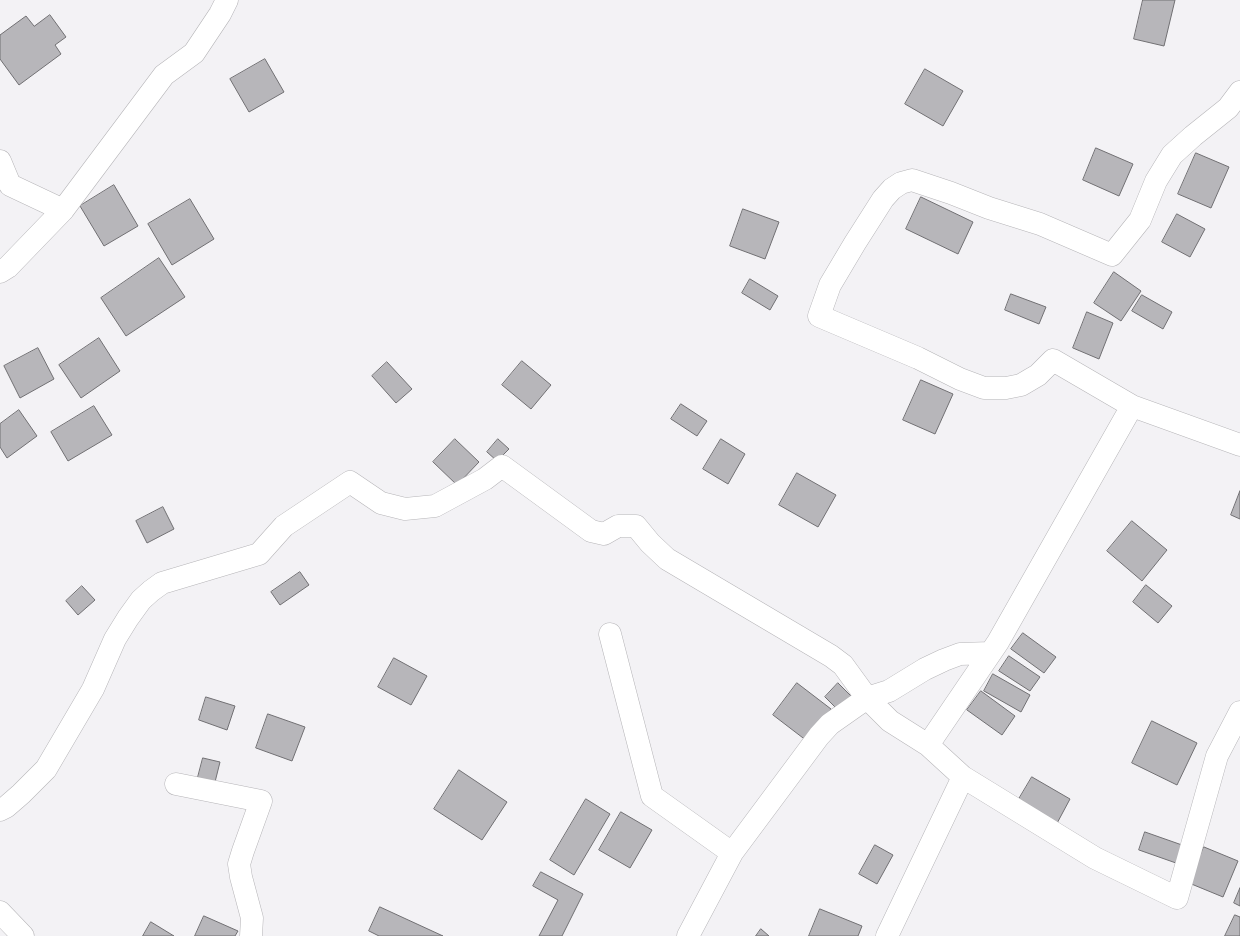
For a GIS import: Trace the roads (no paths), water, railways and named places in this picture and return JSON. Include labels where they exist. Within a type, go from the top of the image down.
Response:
[{"type":"street","points":[[0,272],[8,267],[63,210],[164,75],[194,53],[220,14],[227,0]]},
{"type":"street","points":[[1240,92],[1228,108],[1192,136],[1172,155],[1156,181],[1140,220],[1112,255],[1040,224],[989,208],[912,180],[901,182],[883,199],[837,273],[830,285],[819,316],[918,358],[960,379],[984,388],[1006,388],[1021,385],[1038,375],[1053,360],[1132,406],[1240,445]]},
{"type":"street","points":[[0,160],[10,185],[63,210]]},
{"type":"street","points":[[928,745],[998,642],[1132,406]]},
{"type":"street","points":[[0,810],[6,807],[21,794],[46,769],[93,688],[115,639],[128,618],[146,596],[162,583],[259,554],[284,526],[350,482],[381,503],[405,509],[435,506],[485,479],[502,466],[591,531],[604,534],[618,526],[636,526],[650,543],[667,559],[843,665],[867,698],[890,721],[928,745],[963,777],[1095,858],[1177,898],[1217,756],[1240,712]]},
{"type":"street","points":[[610,634],[652,796],[732,853]]},
{"type":"street","points":[[688,936],[732,853],[830,724],[867,698],[889,691],[925,669],[944,660],[960,654],[990,653]]},
{"type":"street","points":[[887,936],[963,777]]},
{"type":"street","points":[[176,784],[261,801],[239,864],[252,918],[250,936]]},
{"type":"street","points":[[0,912],[23,936]]}]
